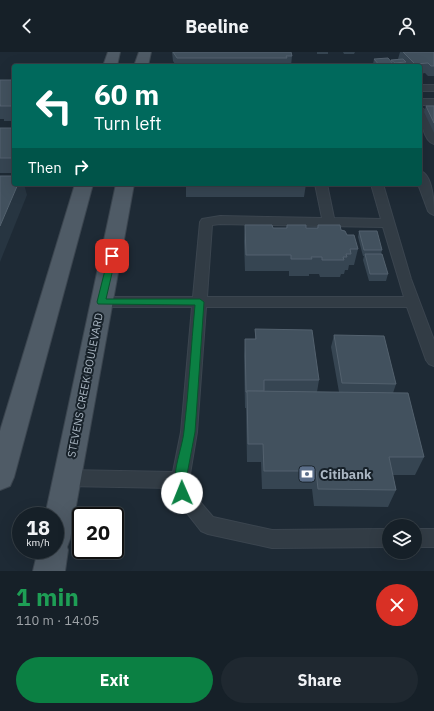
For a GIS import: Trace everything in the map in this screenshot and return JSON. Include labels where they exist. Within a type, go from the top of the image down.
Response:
[{"type":"main road","points":[[111,64],[114,52]]},
{"type":"main road","points":[[142,64],[145,52]]},
{"type":"main road","points":[[0,477],[83,186]]},
{"type":"main road","name":"STEVENS CREEK BOULEVARD","points":[[61,507],[125,186]]},
{"type":"lane","points":[[422,88],[434,88]]},
{"type":"lane","points":[[422,102],[434,102]]},
{"type":"lane","points":[[422,114],[434,141]]},
{"type":"lane","points":[[422,179],[434,211]]},
{"type":"lane","points":[[321,186],[328,222]]},
{"type":"lane","points":[[378,186],[404,279],[434,360]]},
{"type":"lane","points":[[382,538],[272,539],[208,525],[182,493],[180,480],[190,432],[206,222],[220,220],[389,223]]},
{"type":"lane","points":[[101,302],[413,302]]},
{"type":"lane","points":[[67,478],[180,480]]},
{"type":"lane","points":[[422,538],[434,538]]},
{"type":"building","points":[[173,52],[291,52],[292,56],[286,56],[287,58],[177,58]]},
{"type":"building","points":[[403,52],[434,52],[434,66],[431,66],[428,63],[415,64]]},
{"type":"building","points":[[388,58],[393,64],[378,64],[374,59]]},
{"type":"building","points":[[403,59],[406,62],[395,63],[391,60]]},
{"type":"building","points":[[0,80],[12,80],[12,106],[0,105]]},
{"type":"building","points":[[426,106],[434,106],[434,123]]},
{"type":"building","points":[[0,128],[12,128],[12,158],[0,158]]},
{"type":"building","points":[[0,176],[12,176],[12,186],[17,186],[0,226]]},
{"type":"building","points":[[245,225],[272,225],[273,228],[287,228],[287,225],[306,225],[306,228],[318,228],[318,225],[340,225],[341,230],[345,231],[347,235],[354,235],[358,249],[350,249],[351,254],[346,254],[347,257],[343,257],[344,260],[322,260],[322,257],[311,257],[312,259],[291,259],[291,255],[246,255]]},
{"type":"building","points":[[359,231],[377,231],[382,250],[364,250]]},
{"type":"building","points":[[365,254],[382,254],[388,274],[370,274]]},
{"type":"building","points":[[255,329],[312,330],[319,380],[264,380],[264,391],[246,392],[245,339],[256,339]]},
{"type":"building","points":[[334,335],[384,336],[396,384],[342,383]]},
{"type":"building","points":[[247,391],[408,393],[424,457],[389,457],[396,490],[318,489],[316,471],[264,471],[263,444],[248,444]]},
{"type":"place","name":"Citibank","points":[[307,474]]},
{"type":"route","points":[[112,256],[101,302],[200,302],[190,432],[180,480],[182,493]]}]
